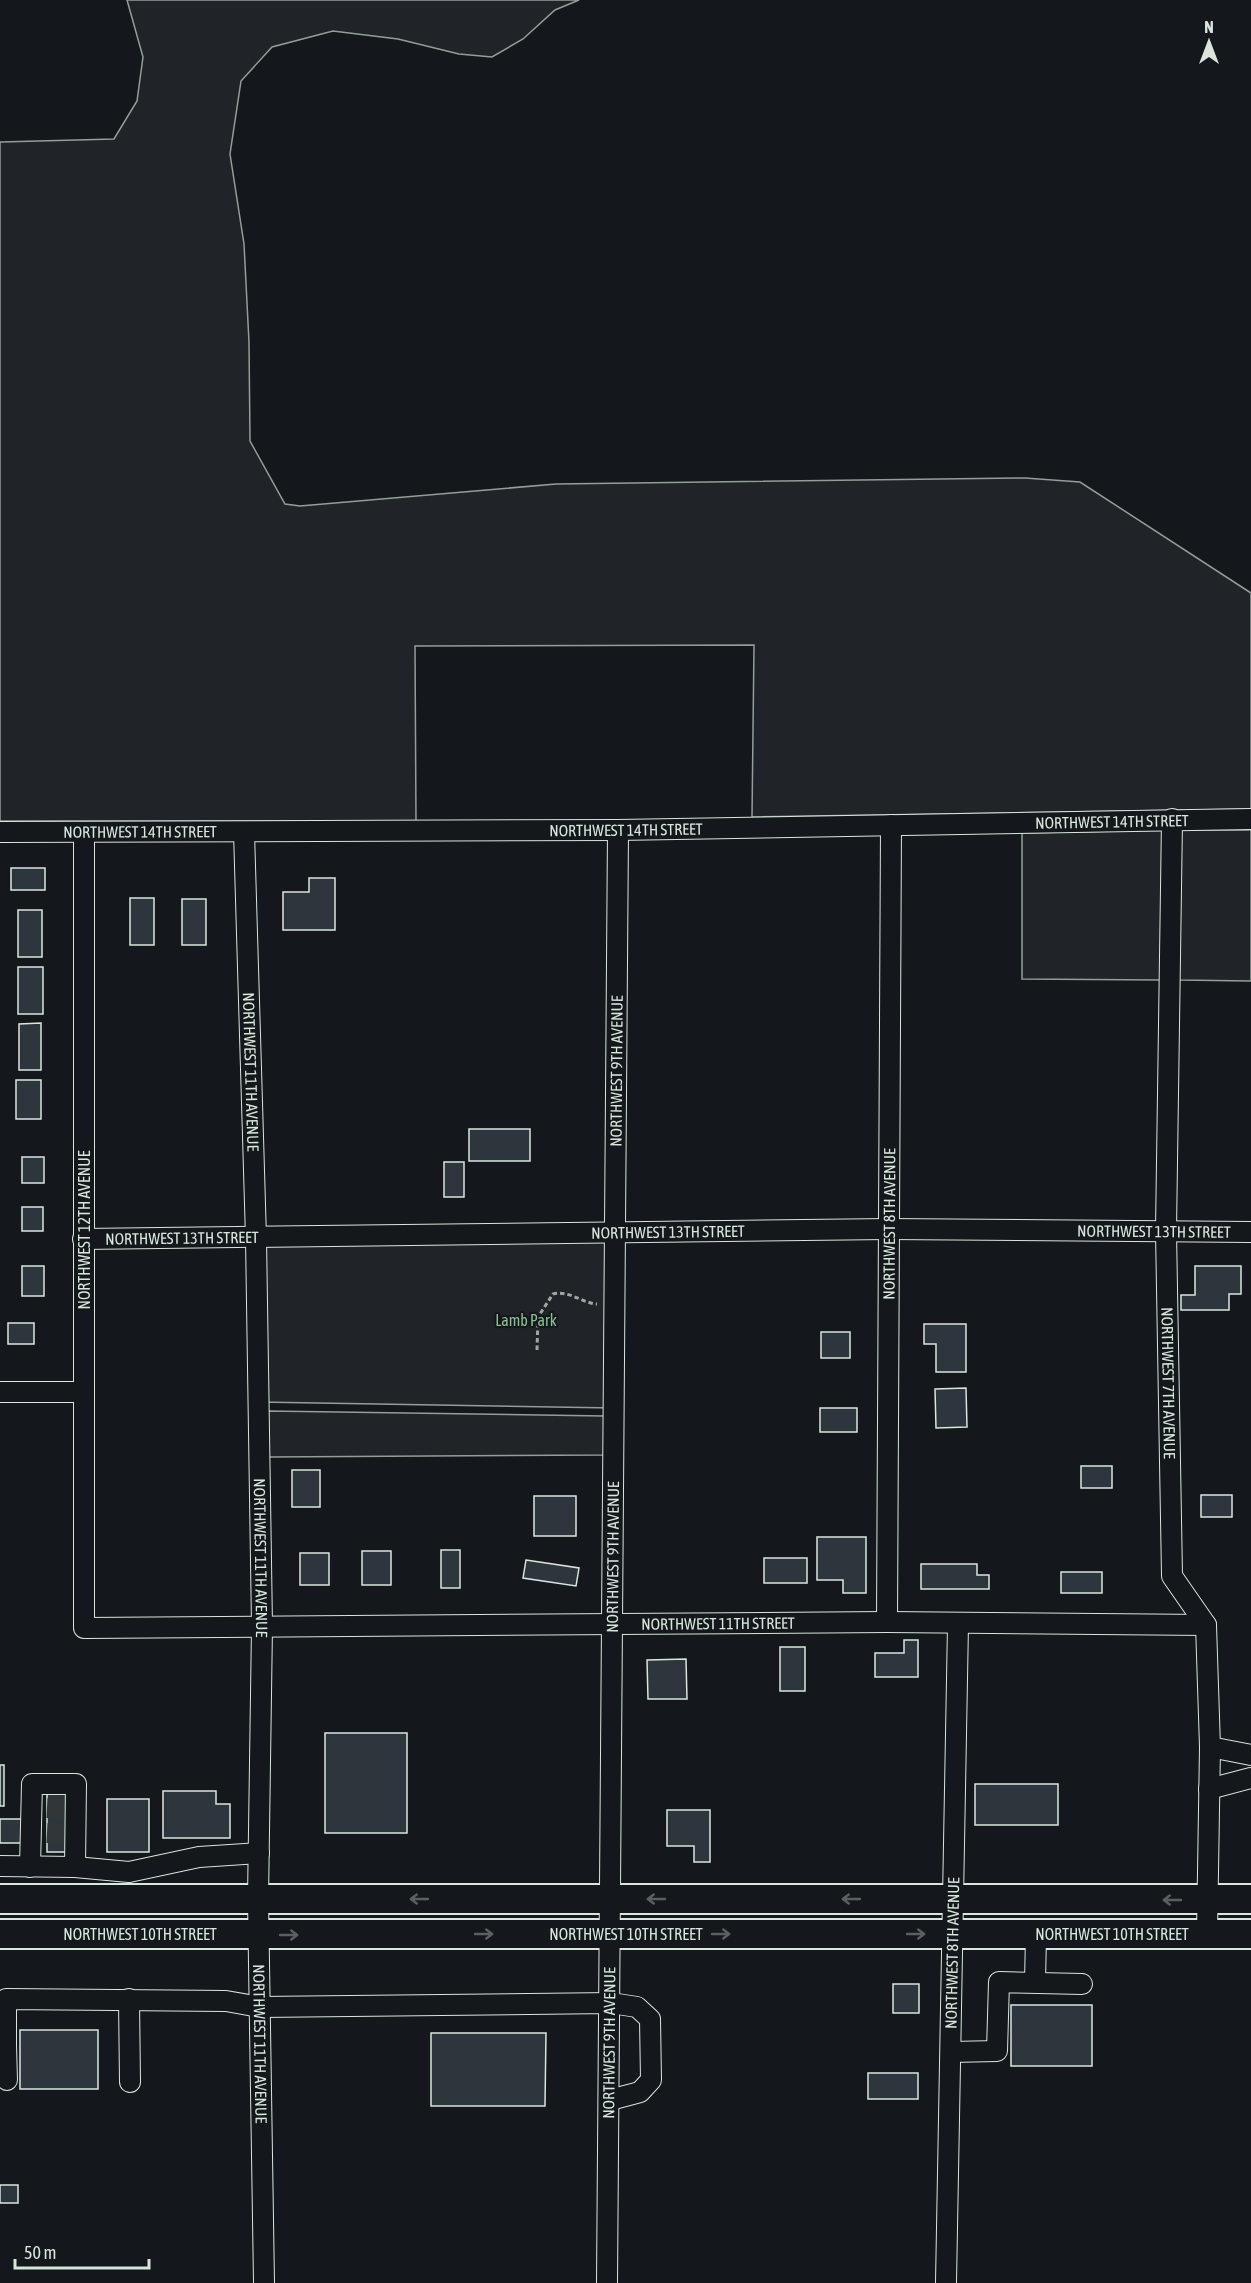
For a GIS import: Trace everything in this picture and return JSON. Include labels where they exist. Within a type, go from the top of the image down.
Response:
[{"type":"highway","points":[[0,1899],[1251,1899]]},
{"type":"highway","name":"NORTHWEST 10TH STREET","points":[[0,1934],[953,1934],[1036,1936],[1251,1934]]},
{"type":"street","name":"NORTHWEST 7TH AVENUE","points":[[1172,819],[1166,1230],[1172,1576],[1206,1625]]},
{"type":"street","name":"NORTHWEST 14TH STREET","points":[[0,832],[618,830],[1251,819]]},
{"type":"street","name":"NORTHWEST 8TH AVENUE","points":[[887,1622],[891,825]]},
{"type":"street","name":"NORTHWEST 9TH AVENUE","points":[[608,2283],[618,830]]},
{"type":"street","name":"NORTHWEST 12TH AVENUE","points":[[84,832],[84,1628]]},
{"type":"street","name":"NORTHWEST 11TH AVENUE","points":[[243,832],[256,1238],[262,1626],[258,1899],[264,2283]]},
{"type":"street","name":"NORTHWEST 13TH STREET","points":[[84,1239],[888,1229],[1251,1232]]},
{"type":"street","points":[[0,1392],[84,1392]]},
{"type":"street","name":"NORTHWEST 11TH STREET","points":[[84,1628],[887,1622],[1206,1625]]},
{"type":"street","name":"NORTHWEST 8TH AVENUE","points":[[946,2283],[958,1624]]},
{"type":"street","points":[[1206,1625],[1210,1747],[1207,1934]]},
{"type":"street","points":[[1210,1747],[1251,1755]]},
{"type":"street","points":[[1209,1789],[1251,1778]]},
{"type":"street","points":[[30,1867],[55,1833],[55,1808],[55,1833],[75,1867]]},
{"type":"street","points":[[0,1866],[75,1867],[129,1872],[199,1857],[259,1853]]},
{"type":"street","points":[[160,1866],[160,1899]]},
{"type":"street","points":[[50,1899],[51,1867]]},
{"type":"street","points":[[98,1870],[98,1900]]},
{"type":"street","points":[[1035,1982],[1036,1936]]},
{"type":"street","points":[[951,2052],[997,2051],[999,1982],[1082,1984]]},
{"type":"street","points":[[8,2080],[3,2045],[6,1999],[226,2001],[260,2007],[611,2003],[638,2007],[650,2019],[651,2080],[640,2092],[610,2100]]},
{"type":"street","points":[[129,1999],[130,2082]]},
{"type":"path","points":[[537,1350],[538,1317],[554,1294],[569,1294],[585,1303],[614,1305]]},
{"type":"green space","points":[[127,0],[579,0],[555,10],[523,39],[492,57],[459,54],[398,39],[333,31],[272,47],[241,81],[230,154],[244,244],[249,342],[250,441],[285,504],[300,506],[556,484],[1025,478],[1080,482],[1251,593],[1251,809],[752,817],[754,645],[415,646],[416,821],[0,821],[0,142],[114,139],[137,101],[143,57]]},
{"type":"green space","points":[[1163,830],[1160,980],[1022,979],[1022,833]]},
{"type":"green space","points":[[1181,830],[1251,830],[1251,981],[1179,980]]},
{"type":"green space","name":"Lamb Park","points":[[614,1232],[613,1408],[258,1402],[256,1238]]},
{"type":"green space","points":[[268,1411],[604,1416],[604,1455],[269,1457]]},
{"type":"building","points":[[11,868],[45,868],[45,890],[11,890]]},
{"type":"building","points":[[309,878],[335,878],[335,930],[283,930],[283,892],[309,892]]},
{"type":"building","points":[[130,898],[154,898],[154,945],[130,945]]},
{"type":"building","points":[[182,899],[206,899],[206,945],[182,945]]},
{"type":"building","points":[[18,910],[42,910],[42,957],[18,957]]},
{"type":"building","points":[[18,967],[43,967],[43,1014],[18,1014]]},
{"type":"building","points":[[41,1023],[41,1070],[19,1070],[19,1024]]},
{"type":"building","points":[[16,1080],[41,1080],[41,1119],[16,1119]]},
{"type":"building","points":[[469,1129],[530,1129],[530,1161],[469,1161]]},
{"type":"building","points":[[22,1157],[44,1157],[44,1183],[22,1183]]},
{"type":"building","points":[[444,1162],[464,1162],[464,1197],[444,1197]]},
{"type":"building","points":[[22,1207],[43,1207],[43,1231],[22,1231]]},
{"type":"building","points":[[22,1266],[44,1266],[44,1296],[22,1296]]},
{"type":"building","points":[[1195,1266],[1241,1266],[1241,1294],[1229,1294],[1229,1310],[1181,1310],[1181,1295],[1195,1295]]},
{"type":"building","points":[[8,1323],[34,1323],[34,1344],[8,1344]]},
{"type":"building","points":[[924,1324],[966,1324],[966,1372],[936,1372],[936,1344],[924,1344]]},
{"type":"building","points":[[821,1332],[850,1332],[850,1358],[821,1358]]},
{"type":"building","points":[[966,1388],[967,1427],[936,1428],[935,1389]]},
{"type":"building","points":[[820,1408],[857,1408],[857,1432],[820,1432]]},
{"type":"building","points":[[1081,1466],[1112,1466],[1112,1488],[1081,1488]]},
{"type":"building","points":[[292,1470],[320,1470],[320,1507],[292,1507]]},
{"type":"building","points":[[1201,1495],[1232,1495],[1232,1517],[1201,1517]]},
{"type":"building","points":[[534,1496],[576,1496],[576,1536],[534,1536]]},
{"type":"building","points":[[817,1537],[866,1537],[866,1593],[843,1593],[843,1580],[817,1580]]},
{"type":"building","points":[[441,1550],[460,1550],[460,1588],[441,1588]]},
{"type":"building","points":[[362,1551],[391,1551],[391,1585],[362,1585]]},
{"type":"building","points":[[300,1553],[329,1553],[329,1585],[300,1585]]},
{"type":"building","points":[[764,1558],[807,1558],[807,1583],[764,1583]]},
{"type":"building","points":[[526,1560],[579,1568],[576,1586],[523,1578]]},
{"type":"building","points":[[921,1564],[977,1564],[977,1575],[989,1575],[989,1589],[921,1589]]},
{"type":"building","points":[[1061,1572],[1102,1572],[1102,1593],[1061,1593]]},
{"type":"building","points":[[904,1640],[918,1640],[918,1677],[875,1677],[875,1653],[904,1653]]},
{"type":"building","points":[[780,1647],[805,1647],[805,1691],[780,1691]]},
{"type":"building","points":[[686,1659],[687,1699],[648,1699],[647,1660]]},
{"type":"building","points":[[325,1733],[407,1733],[407,1833],[325,1833]]},
{"type":"building","points":[[0,1765],[4,1765],[4,1806],[0,1806]]},
{"type":"building","points":[[975,1784],[1058,1784],[1058,1825],[975,1825]]},
{"type":"building","points":[[163,1791],[216,1791],[216,1804],[230,1804],[230,1838],[163,1838]]},
{"type":"building","points":[[47,1793],[66,1793],[66,1852],[47,1852]]},
{"type":"building","points":[[107,1799],[149,1799],[149,1852],[107,1852]]},
{"type":"building","points":[[667,1810],[710,1810],[710,1862],[694,1862],[694,1846],[667,1846]]},
{"type":"building","points":[[0,1819],[23,1819],[23,1843],[0,1843]]},
{"type":"building","points":[[893,1984],[919,1984],[919,2013],[893,2013]]},
{"type":"building","points":[[1011,2005],[1092,2005],[1092,2066],[1011,2066]]},
{"type":"building","points":[[20,2030],[98,2030],[98,2089],[20,2089]]},
{"type":"building","points":[[431,2033],[546,2033],[545,2106],[431,2106]]},
{"type":"building","points":[[868,2073],[918,2073],[918,2099],[868,2099]]},
{"type":"building","points":[[0,2185],[18,2185],[18,2203],[0,2203]]},
{"type":"tunnel","points":[[47,1808],[66,1809]]},
{"type":"tunnel","points":[[47,1833],[66,1834]]}]
